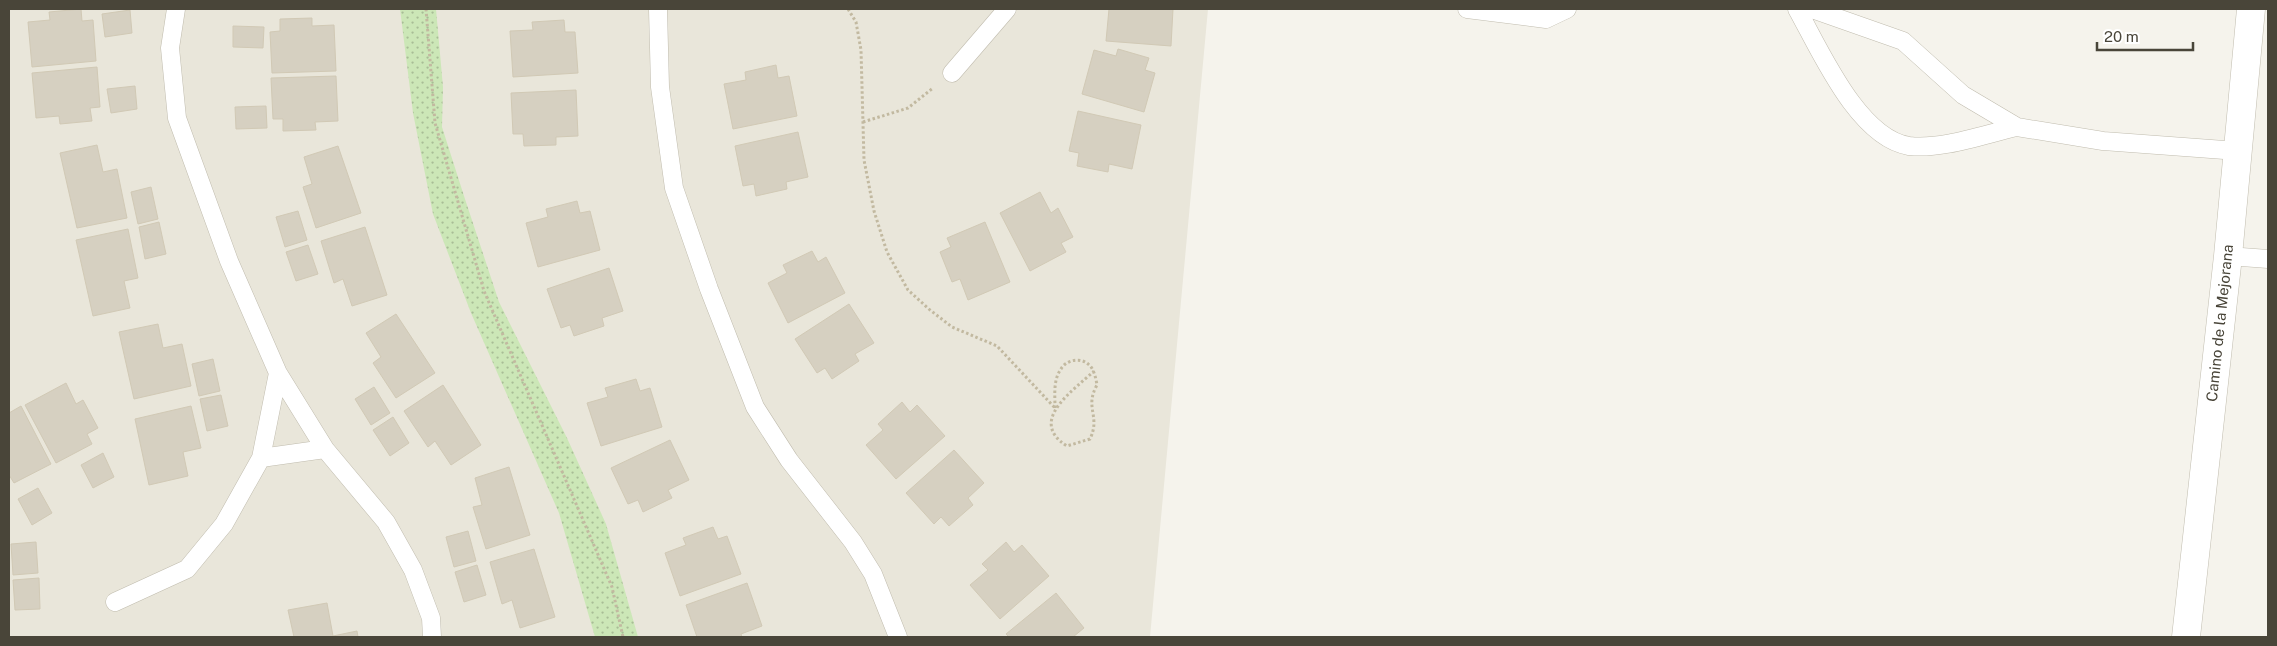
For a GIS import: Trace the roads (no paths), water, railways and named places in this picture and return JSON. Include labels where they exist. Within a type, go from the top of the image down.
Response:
[{"type":"street","name":"Camino de la Mejorana","points":[[2186,637],[2228,256],[2251,9]]},
{"type":"lane","points":[[176,9],[170,48],[177,118],[229,262],[278,372],[325,449],[386,522],[408,562],[431,618],[432,637]]},
{"type":"lane","points":[[658,9],[660,87],[674,188],[709,288],[755,407],[790,460],[853,542],[873,574],[898,637]]},
{"type":"lane","points":[[952,73],[1007,9]]},
{"type":"lane","points":[[1467,9],[1546,19],[1567,9]]},
{"type":"lane","points":[[1797,9],[1849,101],[1887,139],[1909,146],[1936,146],[2017,127]]},
{"type":"lane","points":[[1812,9],[1903,41],[1963,95],[2017,127],[2103,141],[2238,151]]},
{"type":"lane","points":[[2228,256],[2268,259]]},
{"type":"lane","points":[[115,602],[187,569],[224,524],[262,458],[278,372]]},
{"type":"lane","points":[[262,458],[325,449]]}]
